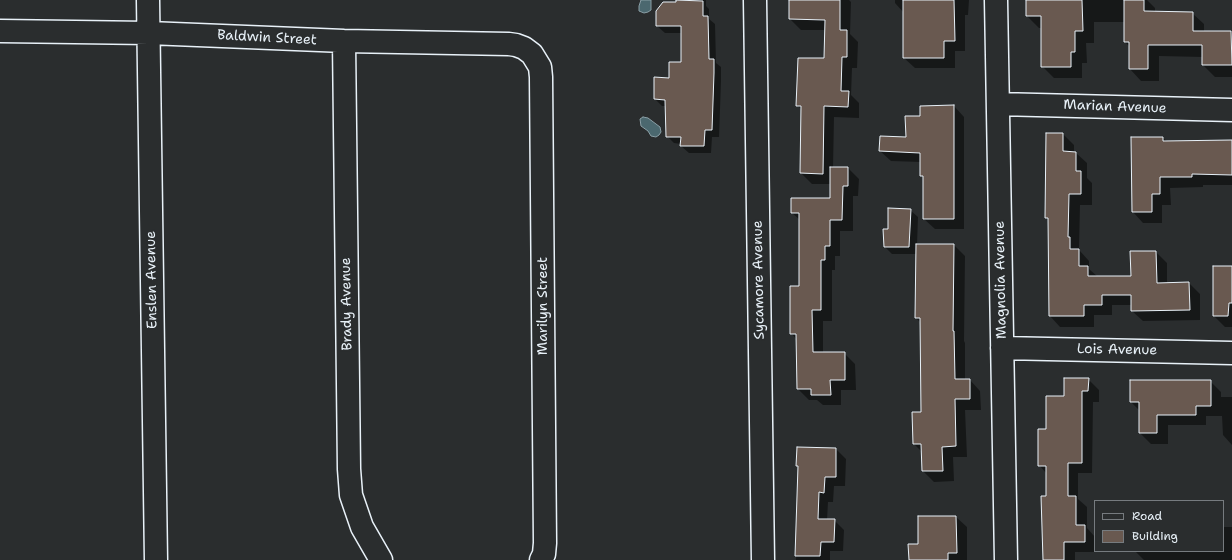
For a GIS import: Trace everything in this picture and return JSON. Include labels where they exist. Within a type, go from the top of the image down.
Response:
[{"type":"street","name":"Enslen Avenue","points":[[148,0],[156,560]]},
{"type":"street","name":"Sycamore Avenue","points":[[755,0],[763,560]]},
{"type":"street","name":"Magnolia Avenue","points":[[996,0],[1006,560]]},
{"type":"street","name":"Baldwin Street","points":[[0,31],[149,33],[344,41],[509,44],[524,48],[532,54]]},
{"type":"street","name":"Brady Avenue","points":[[344,41],[349,468],[351,495],[362,527],[381,560]]},
{"type":"street","name":"Marilyn Street","points":[[532,54],[540,67],[541,77],[545,543],[544,554],[541,560]]},
{"type":"street","name":"Marian Avenue","points":[[998,104],[1232,110]]},
{"type":"street","name":"Lois Avenue","points":[[1002,348],[1232,353]]},
{"type":"water","points":[[641,0],[651,0],[651,10],[644,13],[639,11]]},
{"type":"water","points":[[643,117],[648,118],[660,127],[661,132],[659,135],[656,137],[651,136],[648,131],[641,126],[640,119]]},
{"type":"building","points":[[676,0],[703,1],[703,16],[708,16],[709,59],[714,59],[714,73],[712,130],[705,130],[704,146],[680,146],[681,137],[666,137],[665,100],[654,99],[654,77],[669,78],[669,62],[681,62],[681,26],[656,26],[656,11],[663,2],[676,2]]},
{"type":"building","points":[[789,0],[840,0],[840,30],[847,30],[847,57],[842,57],[841,91],[849,91],[848,107],[824,106],[823,174],[800,173],[801,106],[796,106],[798,58],[824,58],[825,20],[789,19]]},
{"type":"building","points":[[903,0],[954,0],[955,41],[944,41],[944,58],[903,58]]},
{"type":"building","points":[[1026,0],[1082,0],[1083,31],[1075,31],[1075,52],[1071,52],[1071,67],[1041,67],[1041,16],[1026,16]]},
{"type":"building","points":[[1124,0],[1144,0],[1144,11],[1193,12],[1193,31],[1231,31],[1232,65],[1202,65],[1202,45],[1148,45],[1148,69],[1129,69],[1129,42],[1124,42]]},
{"type":"building","points":[[954,105],[954,219],[923,219],[923,176],[920,176],[920,153],[879,151],[880,136],[906,137],[905,116],[920,116],[920,106]]},
{"type":"building","points":[[1046,133],[1063,133],[1063,151],[1076,152],[1076,171],[1081,171],[1081,194],[1069,194],[1068,237],[1070,237],[1070,249],[1079,249],[1079,266],[1088,266],[1088,276],[1131,276],[1130,251],[1156,251],[1157,283],[1189,282],[1190,310],[1131,311],[1131,295],[1102,295],[1102,305],[1084,305],[1084,316],[1049,316],[1048,218],[1045,218]]},
{"type":"building","points":[[1131,137],[1163,137],[1163,141],[1232,140],[1232,175],[1192,174],[1192,177],[1160,177],[1160,194],[1152,194],[1152,212],[1132,212]]},
{"type":"building","points":[[830,167],[848,167],[848,186],[843,186],[842,220],[830,220],[830,246],[825,246],[825,260],[821,260],[821,310],[812,310],[813,352],[845,352],[845,380],[830,380],[831,395],[811,395],[811,389],[797,389],[796,334],[790,334],[790,286],[799,286],[799,213],[791,213],[791,198],[830,198]]},
{"type":"building","points":[[888,208],[911,209],[909,247],[884,247],[883,229],[888,229]]},
{"type":"building","points":[[916,244],[954,244],[953,331],[955,379],[970,379],[970,399],[955,399],[956,446],[942,447],[943,471],[922,471],[921,444],[913,444],[912,412],[921,412],[920,318],[915,318]]},
{"type":"building","points":[[1213,266],[1232,266],[1232,303],[1229,303],[1228,316],[1213,316]]},
{"type":"building","points":[[1064,378],[1089,378],[1088,391],[1082,391],[1082,463],[1068,463],[1068,496],[1076,496],[1076,525],[1085,525],[1085,542],[1064,542],[1064,560],[1043,560],[1041,496],[1046,496],[1046,466],[1038,466],[1038,429],[1046,429],[1046,396],[1064,396]]},
{"type":"building","points":[[1130,380],[1211,380],[1211,406],[1196,406],[1196,415],[1157,415],[1157,433],[1139,433],[1139,402],[1130,402]]},
{"type":"building","points":[[797,447],[836,448],[836,477],[825,477],[824,493],[819,492],[818,519],[835,519],[834,542],[821,542],[820,556],[795,556],[798,466],[796,466]]},
{"type":"building","points":[[918,516],[956,516],[957,553],[948,553],[948,560],[909,560],[908,544],[918,544]]}]
